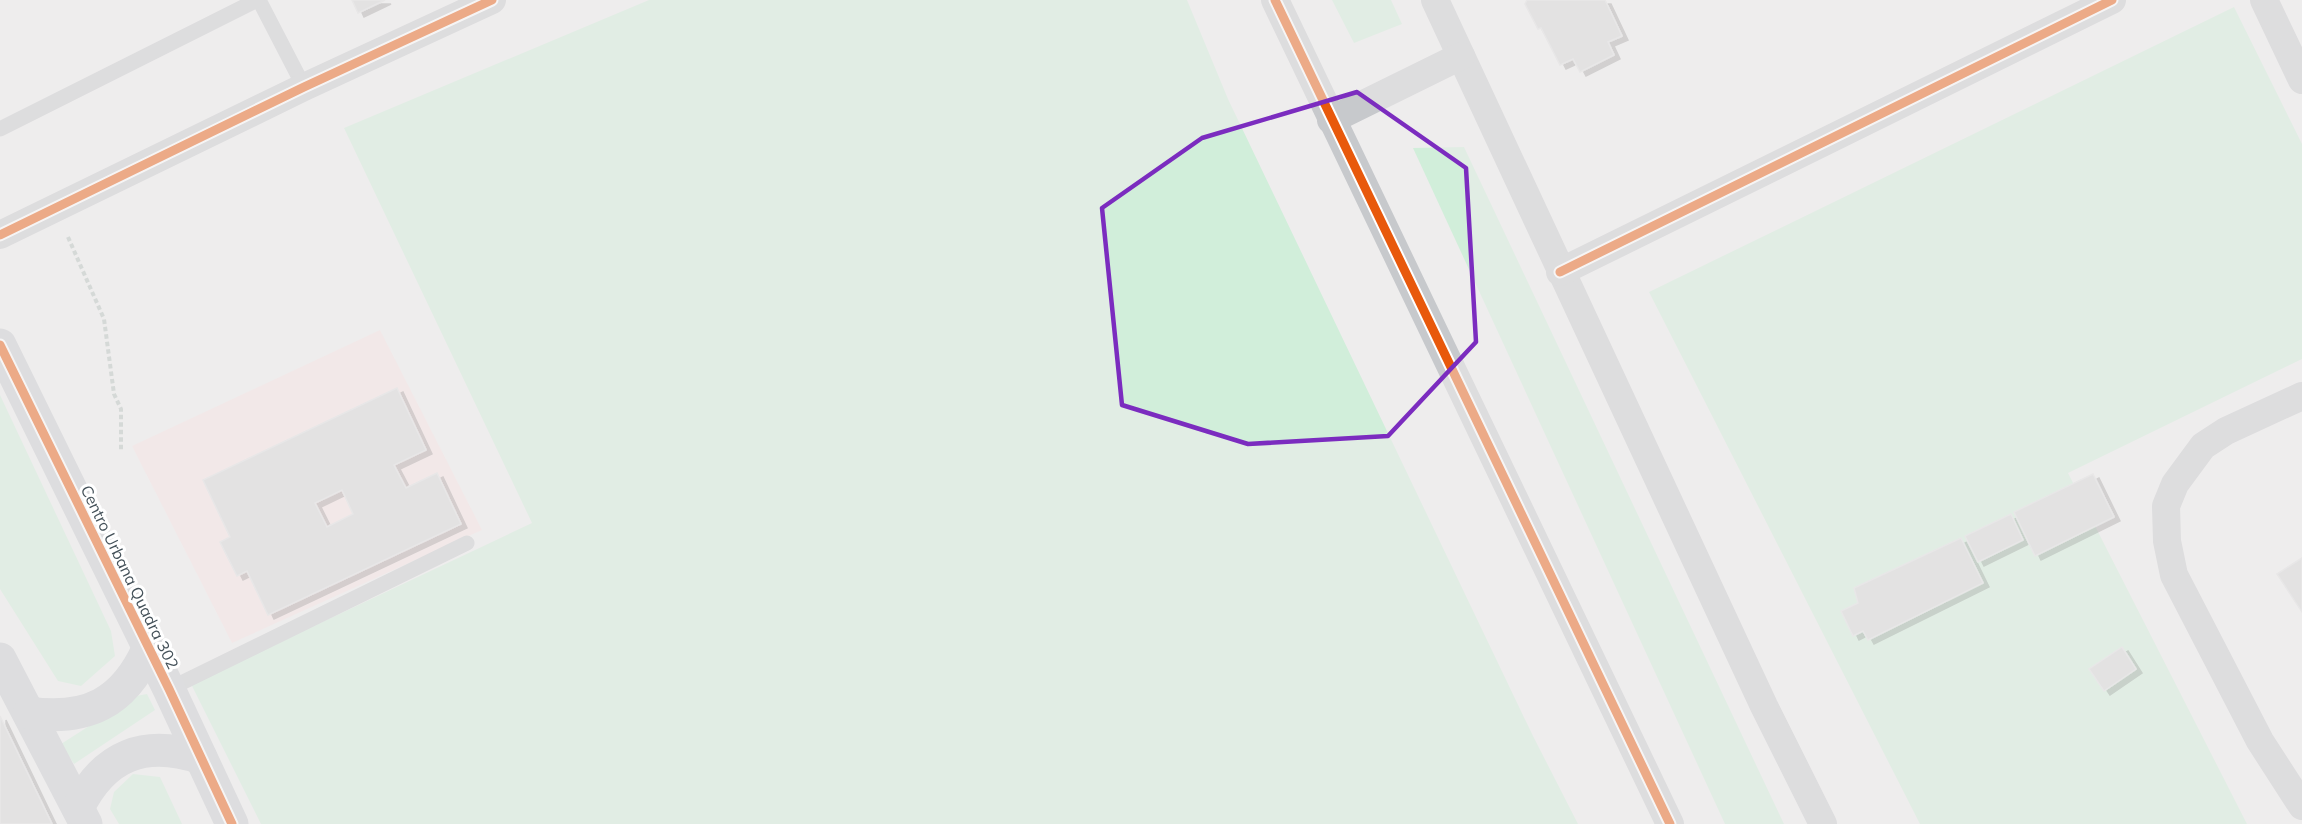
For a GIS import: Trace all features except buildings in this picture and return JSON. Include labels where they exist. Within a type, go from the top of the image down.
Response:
[{"type":"street","points":[[0,235],[304,87],[492,0]]},
{"type":"street","points":[[1275,0],[1670,824]]},
{"type":"street","points":[[1435,0],[1764,706],[1823,824]]},
{"type":"street","points":[[1560,272],[2112,0]]},
{"type":"street","points":[[2264,0],[2302,80]]},
{"type":"street","points":[[1331,120],[1461,56]]},
{"type":"street","name":"Centro Urbana Quadra 302","points":[[0,345],[169,689],[232,824]]},
{"type":"street","points":[[2302,396],[2226,431],[2203,446],[2188,463],[2175,484],[2166,506],[2167,541],[2174,575],[2260,741],[2302,806]]},
{"type":"street","points":[[29,712],[72,715],[92,709],[111,699],[127,685],[140,668],[148,649]]},
{"type":"street","points":[[0,659],[82,816]]},
{"type":"street","points":[[82,816],[94,781],[118,760],[138,752],[159,749],[180,751],[201,758]]},
{"type":"lane","points":[[0,129],[258,0],[304,87]]},
{"type":"lane","points":[[169,689],[467,543]]},
{"type":"path","points":[[55,207],[104,319],[114,394],[121,409],[121,451]]},
{"type":"highlighted area","points":[[1357,92],[1466,168],[1476,342],[1388,436],[1248,444],[1122,405],[1102,208],[1202,138]]},
{"type":"shaded area","points":[[380,330],[482,530],[232,643],[132,446]]},
{"type":"green space","points":[[649,0],[1187,0],[1228,99],[1533,736],[1578,824],[261,824],[191,684],[532,523],[344,128]]},
{"type":"green space","points":[[1332,0],[1391,0],[1402,24],[1354,43]]},
{"type":"green space","points":[[2234,7],[2302,144],[2302,359],[2068,473],[2247,824],[1920,824],[1649,292]]},
{"type":"green space","points":[[1464,147],[1784,824],[1725,824],[1413,148]]},
{"type":"green space","points":[[0,395],[111,631],[115,656],[81,686],[58,681],[0,589]]},
{"type":"green space","points":[[147,694],[155,710],[74,764],[61,744],[136,696]]},
{"type":"green space","points":[[133,774],[160,777],[182,824],[119,824],[110,809],[114,792]]},
{"type":"cycle path","points":[[0,235],[304,87],[492,0]]},
{"type":"cycle path","points":[[1275,0],[1670,824]]},
{"type":"cycle path","points":[[1560,272],[2112,0]]},
{"type":"cycle path","points":[[0,345],[169,689],[232,824]]}]
